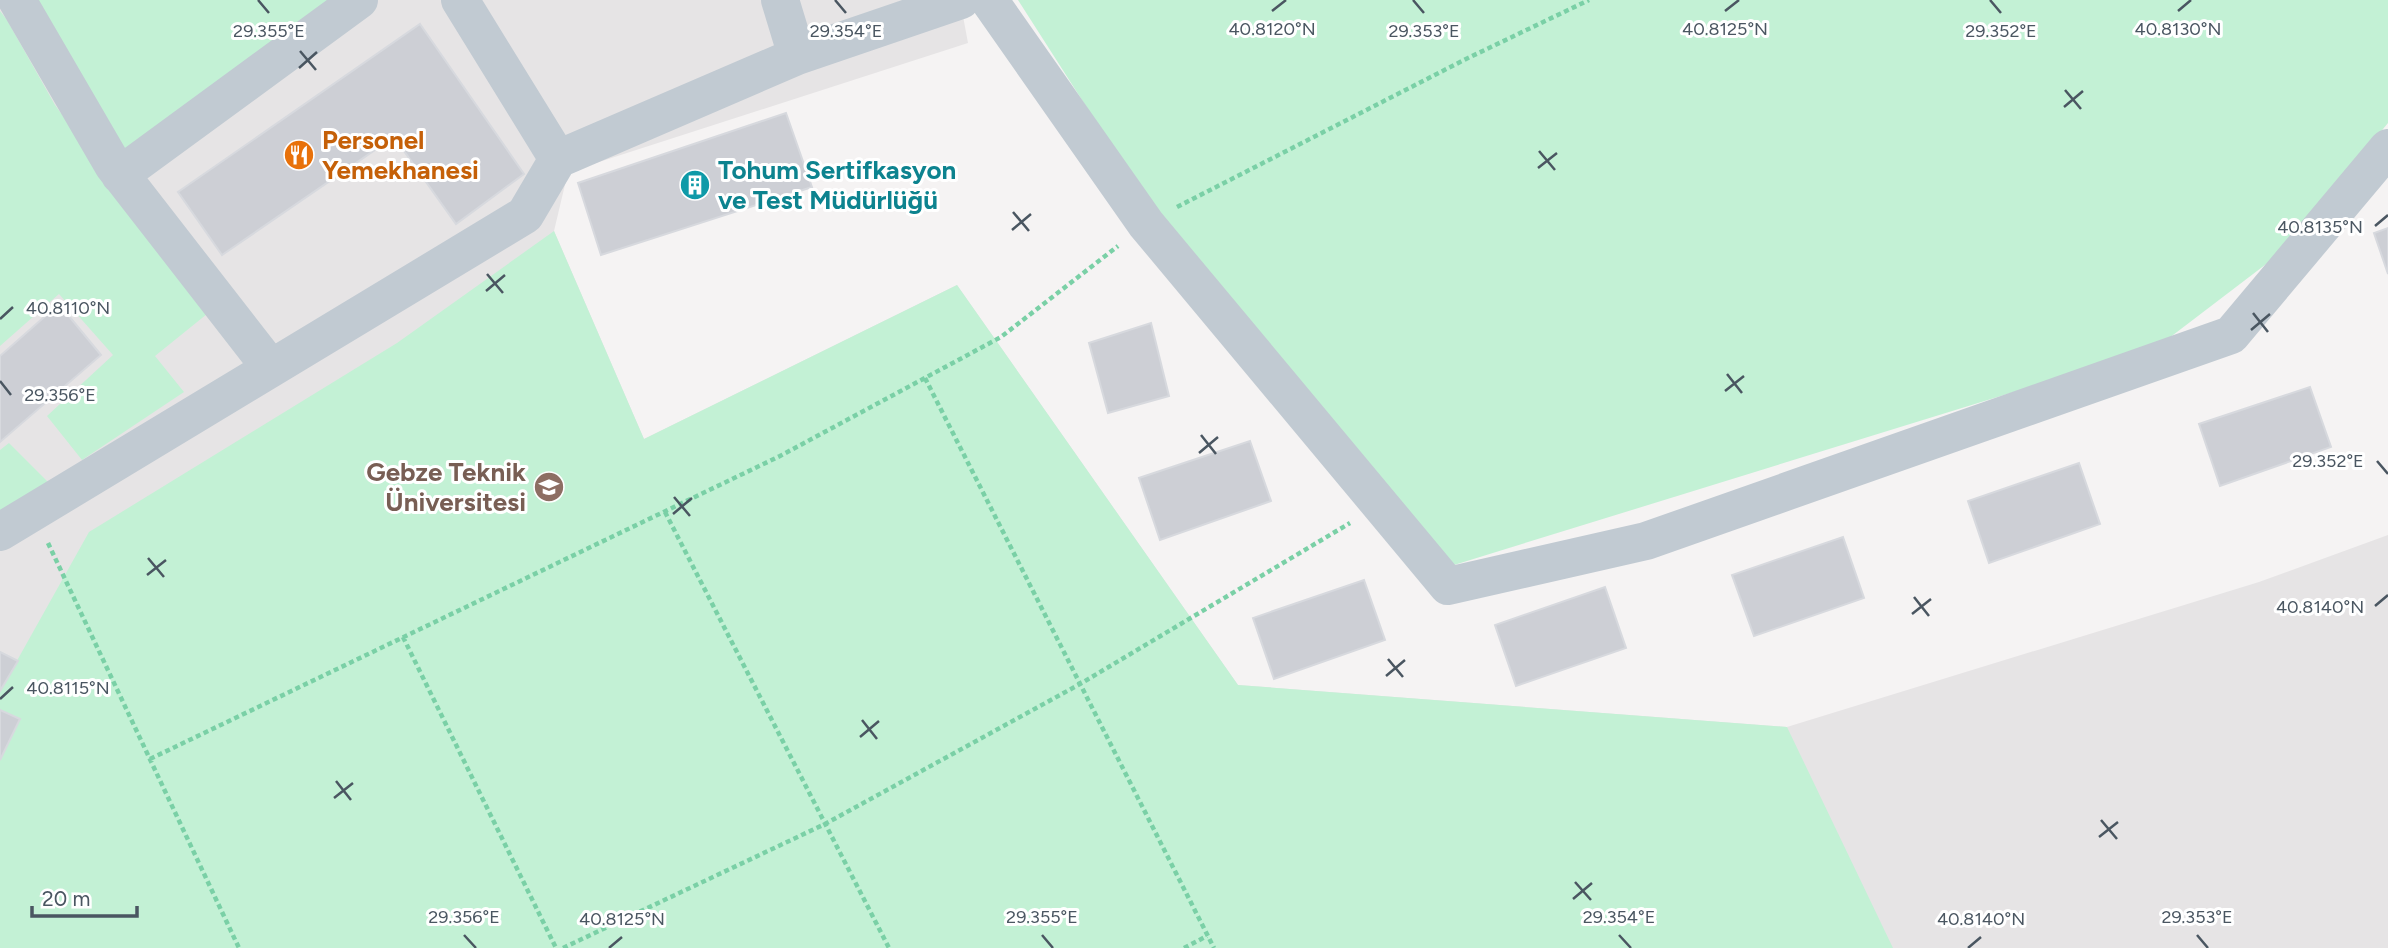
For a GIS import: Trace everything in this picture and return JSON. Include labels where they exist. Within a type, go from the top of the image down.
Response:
[{"type":"lane","points":[[17,0],[120,175],[270,367]]},
{"type":"lane","points":[[120,175],[359,0]]},
{"type":"lane","points":[[460,0],[558,159]]},
{"type":"lane","points":[[780,0],[797,57]]},
{"type":"lane","points":[[0,532],[525,215],[558,159],[797,57],[961,0]]},
{"type":"lane","points":[[989,0],[1146,224],[1448,586],[1646,541],[2231,335],[2388,148]]},
{"type":"path","points":[[150,759],[780,456],[1001,337],[1146,224],[1466,59],[1589,0]]},
{"type":"path","points":[[925,378],[1214,948]]},
{"type":"path","points":[[563,948],[825,824],[1080,684],[1381,505]]},
{"type":"path","points":[[33,512],[239,948]]},
{"type":"path","points":[[665,512],[889,948]]},
{"type":"path","points":[[403,637],[556,948]]},
{"type":"path","points":[[1184,948],[1208,936]]},
{"type":"shaded area","name":"Gebze Teknik Üniversitesi","points":[[0,0],[960,0],[968,43],[568,172],[554,231],[644,439],[957,285],[1238,685],[1787,727],[2259,582],[2388,535],[2388,948],[0,948]]},
{"type":"green space","points":[[28,0],[329,0],[126,155]]},
{"type":"green space","points":[[1018,0],[2388,0],[2388,123],[2278,255],[2156,348],[1454,565],[1146,200]]},
{"type":"green space","points":[[0,11],[55,105],[207,314],[155,356],[184,392],[82,460],[47,416],[113,355],[59,294],[0,346]]},
{"type":"green space","name":"Gebze Teknik Üniversitesi","points":[[554,231],[644,439],[957,285],[1238,685],[1787,727],[1893,948],[0,948],[0,760],[20,719],[0,710],[0,691],[89,532],[397,343]]},
{"type":"green space","points":[[9,443],[48,482],[0,514],[0,450]]},
{"type":"building","name":"Personel Yemekhanesi","points":[[420,24],[524,174],[456,224],[394,137],[222,255],[178,192]]},
{"type":"building","name":"Tohum Sertifkasyon ve Test Müdürlüğü","points":[[786,113],[812,187],[601,255],[578,183]]},
{"type":"building","points":[[2388,228],[2388,274],[2374,233]]},
{"type":"building","points":[[59,304],[101,355],[0,442],[0,356]]},
{"type":"building","points":[[1151,323],[1169,396],[1108,413],[1089,343]]},
{"type":"building","points":[[2310,387],[2331,447],[2220,486],[2199,424]]},
{"type":"building","points":[[1250,441],[1271,501],[1160,540],[1139,478]]},
{"type":"building","points":[[2079,463],[2100,524],[1989,563],[1968,501]]},
{"type":"building","points":[[1843,537],[1864,598],[1754,636],[1732,575]]},
{"type":"building","points":[[1364,580],[1385,640],[1274,679],[1253,618]]},
{"type":"building","points":[[1605,587],[1626,648],[1516,686],[1495,625]]},
{"type":"building","points":[[0,652],[18,661],[0,691]]},
{"type":"building","points":[[0,710],[20,719],[0,760]]},
{"type":"place","name":"Personel Yemekhanesi","points":[[299,155]]},
{"type":"place","name":"Tohum Sertifkasyon ve Test Müdürlüğü","points":[[695,185]]},
{"type":"place","name":"Gebze Teknik Üniversitesi","points":[[549,487]]}]
